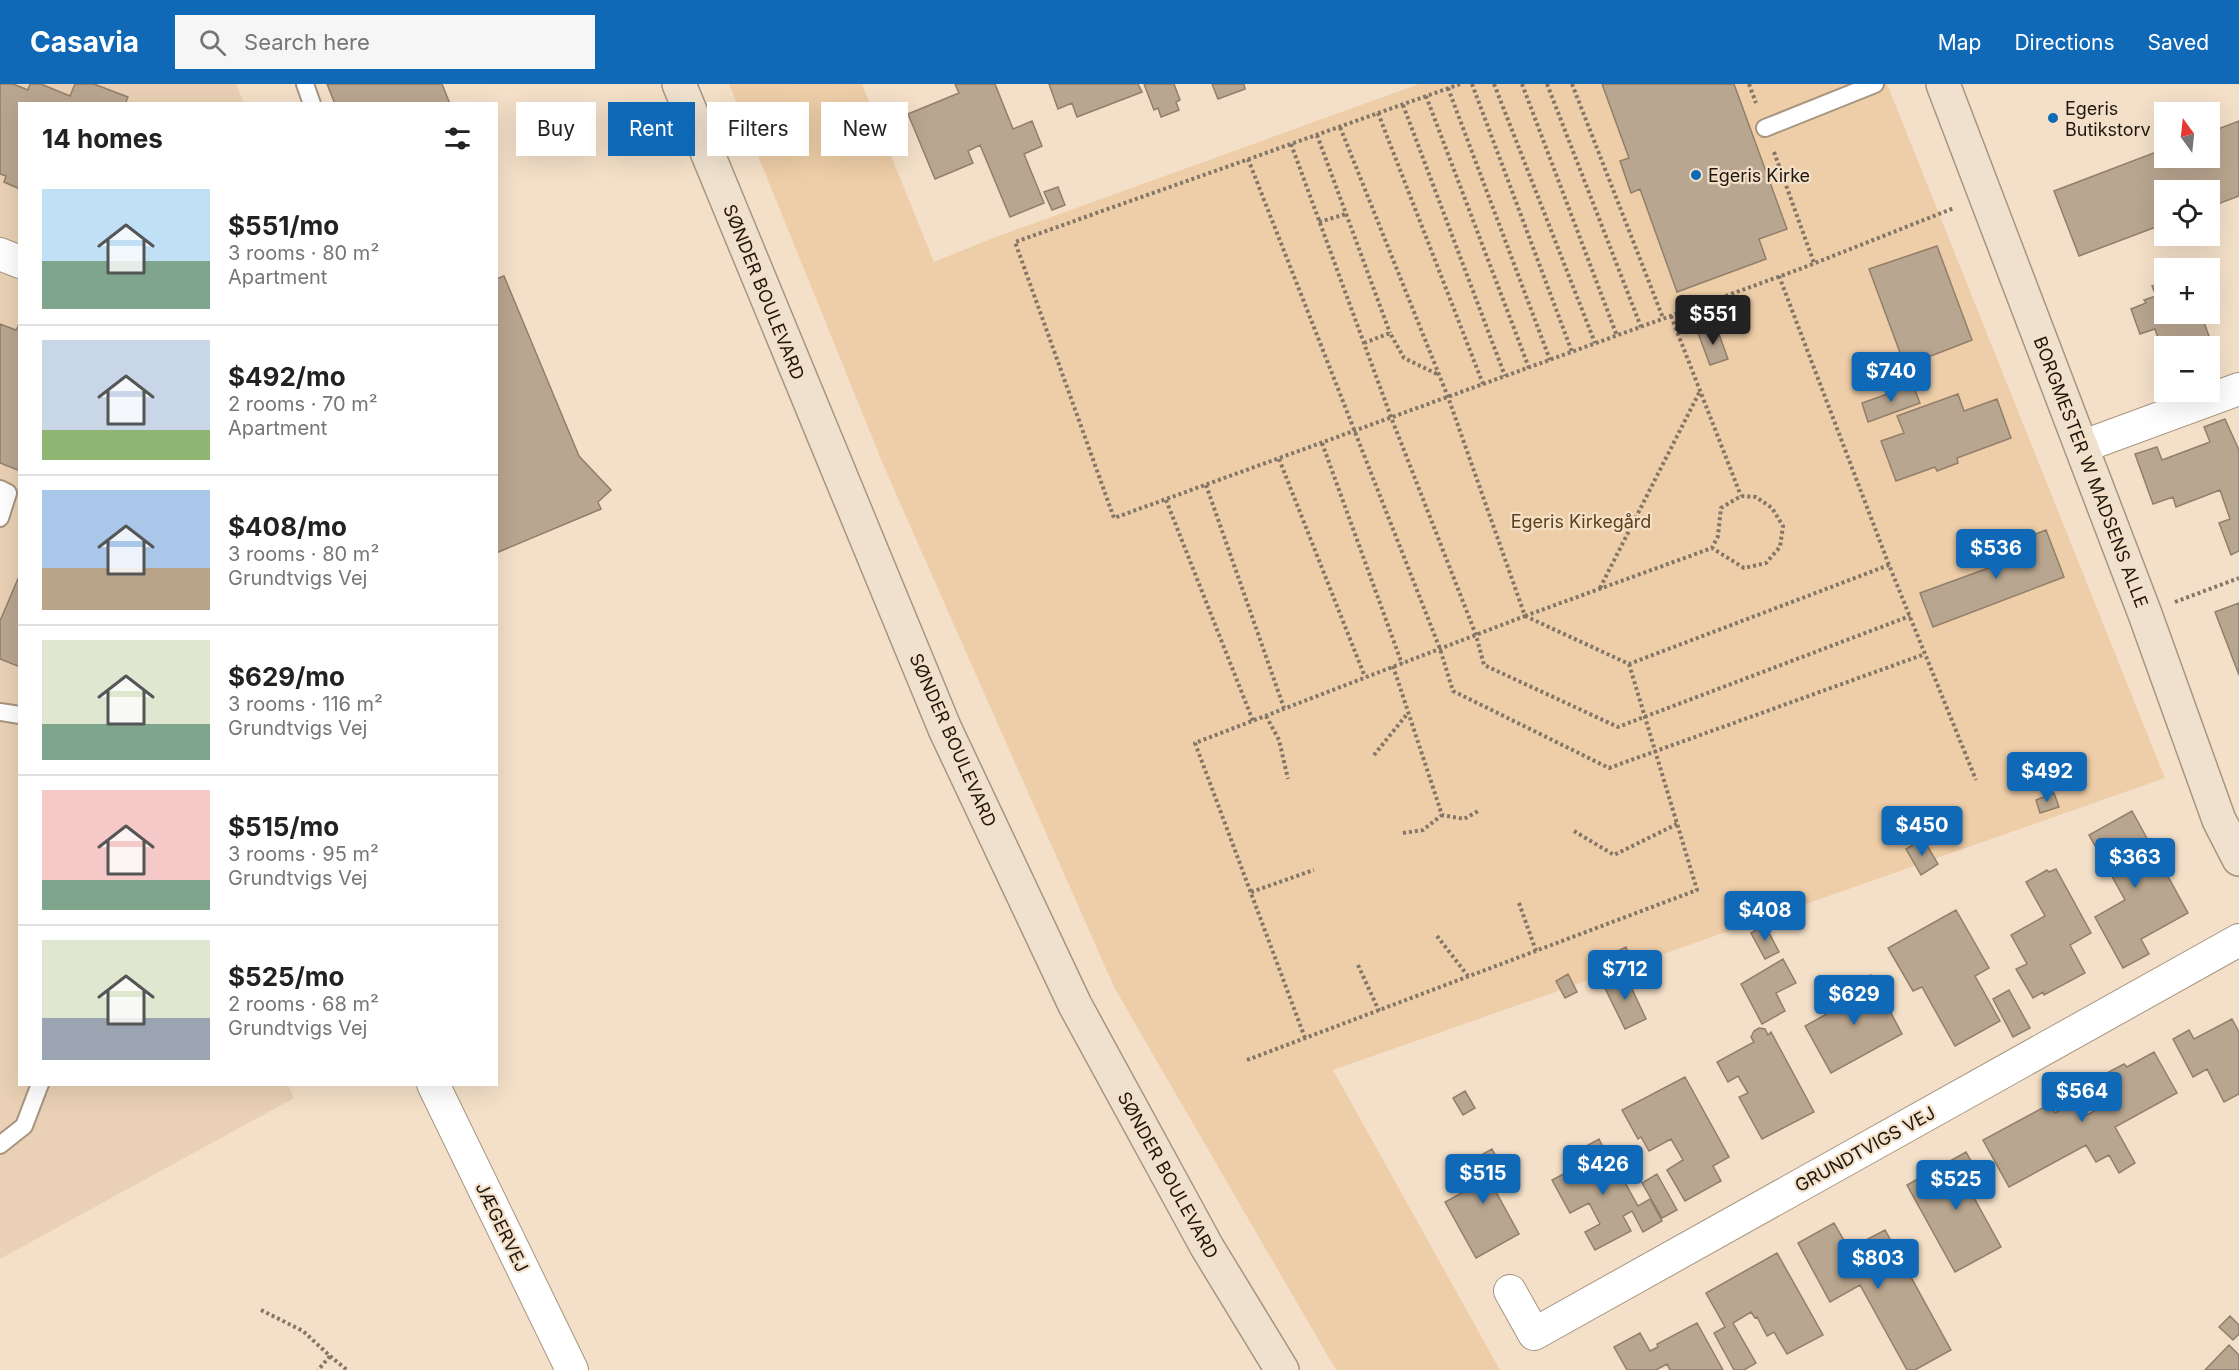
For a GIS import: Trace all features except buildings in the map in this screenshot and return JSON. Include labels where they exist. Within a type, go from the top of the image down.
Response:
[{"type":"street","name":"SØNDER BOULEVARD","points":[[679,84],[945,729],[1075,1005],[1207,1247],[1282,1370]]},
{"type":"street","name":"BORGMESTER W MADSENS ALLE","points":[[1943,84],[2145,614],[2219,820],[2239,859]]},
{"type":"street","points":[[0,254],[18,261]]},
{"type":"street","points":[[2081,447],[2239,389]]},
{"type":"street","name":"GRUNDTVIGS VEJ","points":[[1510,1291],[1534,1334],[2239,940]]},
{"type":"street","name":"JÆGERVEJ","points":[[434,1086],[572,1370]]},
{"type":"lane","points":[[305,84],[311,102]]},
{"type":"lane","points":[[1765,128],[1875,84]]},
{"type":"lane","points":[[0,489],[8,493],[0,518]]},
{"type":"lane","points":[[0,712],[18,715]]},
{"type":"lane","points":[[0,1145],[24,1126],[39,1086]]},
{"type":"path","points":[[1460,84],[1015,242],[1114,518],[1617,336],[1814,263],[1985,196]]},
{"type":"path","points":[[1472,84],[1572,352]]},
{"type":"path","points":[[1494,84],[1595,344]]},
{"type":"path","points":[[1522,84],[1617,336]]},
{"type":"path","points":[[1547,84],[1641,327]]},
{"type":"path","points":[[1572,84],[1663,318]]},
{"type":"path","points":[[1749,84],[1814,263]]},
{"type":"path","points":[[1448,88],[1550,360]]},
{"type":"path","points":[[1426,96],[1528,368]]},
{"type":"path","points":[[1403,105],[1506,376]]},
{"type":"path","points":[[1378,113],[1483,384]]},
{"type":"path","points":[[1340,127],[1448,398],[1525,616],[1629,664],[1889,565]]},
{"type":"path","points":[[1317,135],[1390,333],[1404,358],[1439,375]]},
{"type":"path","points":[[1291,144],[1391,417],[1476,635],[1484,665],[1618,727],[1910,616]]},
{"type":"path","points":[[1248,159],[1440,649],[1453,691],[1609,768],[1925,654]]},
{"type":"path","points":[[1319,222],[1346,214]]},
{"type":"path","points":[[1779,276],[1889,565],[1976,780]]},
{"type":"path","points":[[1671,316],[1741,496]]},
{"type":"path","points":[[1364,343],[1390,333]]},
{"type":"path","points":[[1600,589],[1700,391]]},
{"type":"path","points":[[1322,442],[1402,664]]},
{"type":"path","points":[[1279,459],[1365,677]]},
{"type":"path","points":[[1206,485],[1285,708]]},
{"type":"path","points":[[1305,1038],[1195,743],[1525,616],[1712,548],[1718,536],[1721,508],[1741,496],[1756,497],[1772,508],[1783,526],[1780,547],[1766,563],[1744,568],[1712,548]]},
{"type":"path","points":[[1166,500],[1253,721]]},
{"type":"path","points":[[2145,614],[2239,578]]},
{"type":"path","points":[[1247,1060],[1697,890],[1629,664]]},
{"type":"path","points":[[1394,666],[1442,814]]},
{"type":"path","points":[[1374,755],[1408,713]]},
{"type":"path","points":[[1266,716],[1279,740],[1288,779]]},
{"type":"path","points":[[1442,814],[1464,819],[1480,810]]},
{"type":"path","points":[[1403,833],[1422,830],[1442,814]]},
{"type":"path","points":[[1574,831],[1614,855],[1677,824]]},
{"type":"path","points":[[1251,892],[1314,870]]},
{"type":"path","points":[[1519,903],[1536,951]]},
{"type":"path","points":[[1437,936],[1468,976]]},
{"type":"path","points":[[1358,965],[1379,1011]]},
{"type":"path","points":[[261,1310],[303,1331],[347,1370]]},
{"type":"path","points":[[318,1370],[330,1356]]},
{"type":"shaded area","points":[[0,84],[236,84],[244,102],[18,102],[18,1086],[288,1086],[294,1098],[0,1259]]},
{"type":"green space","name":"Egeris Kirkegård","points":[[729,84],[862,84],[869,102],[821,102],[821,156],[891,156],[934,262],[993,238],[1419,84],[1887,84],[2165,778],[1333,1070],[1500,1370],[1336,1370],[1115,989],[885,469],[758,156],[809,156],[809,102],[736,102]]},
{"type":"place","name":"Egeris Butikstorv","points":[[2053,118]]},
{"type":"place","name":"Egeris Kirke","points":[[1696,175]]}]
